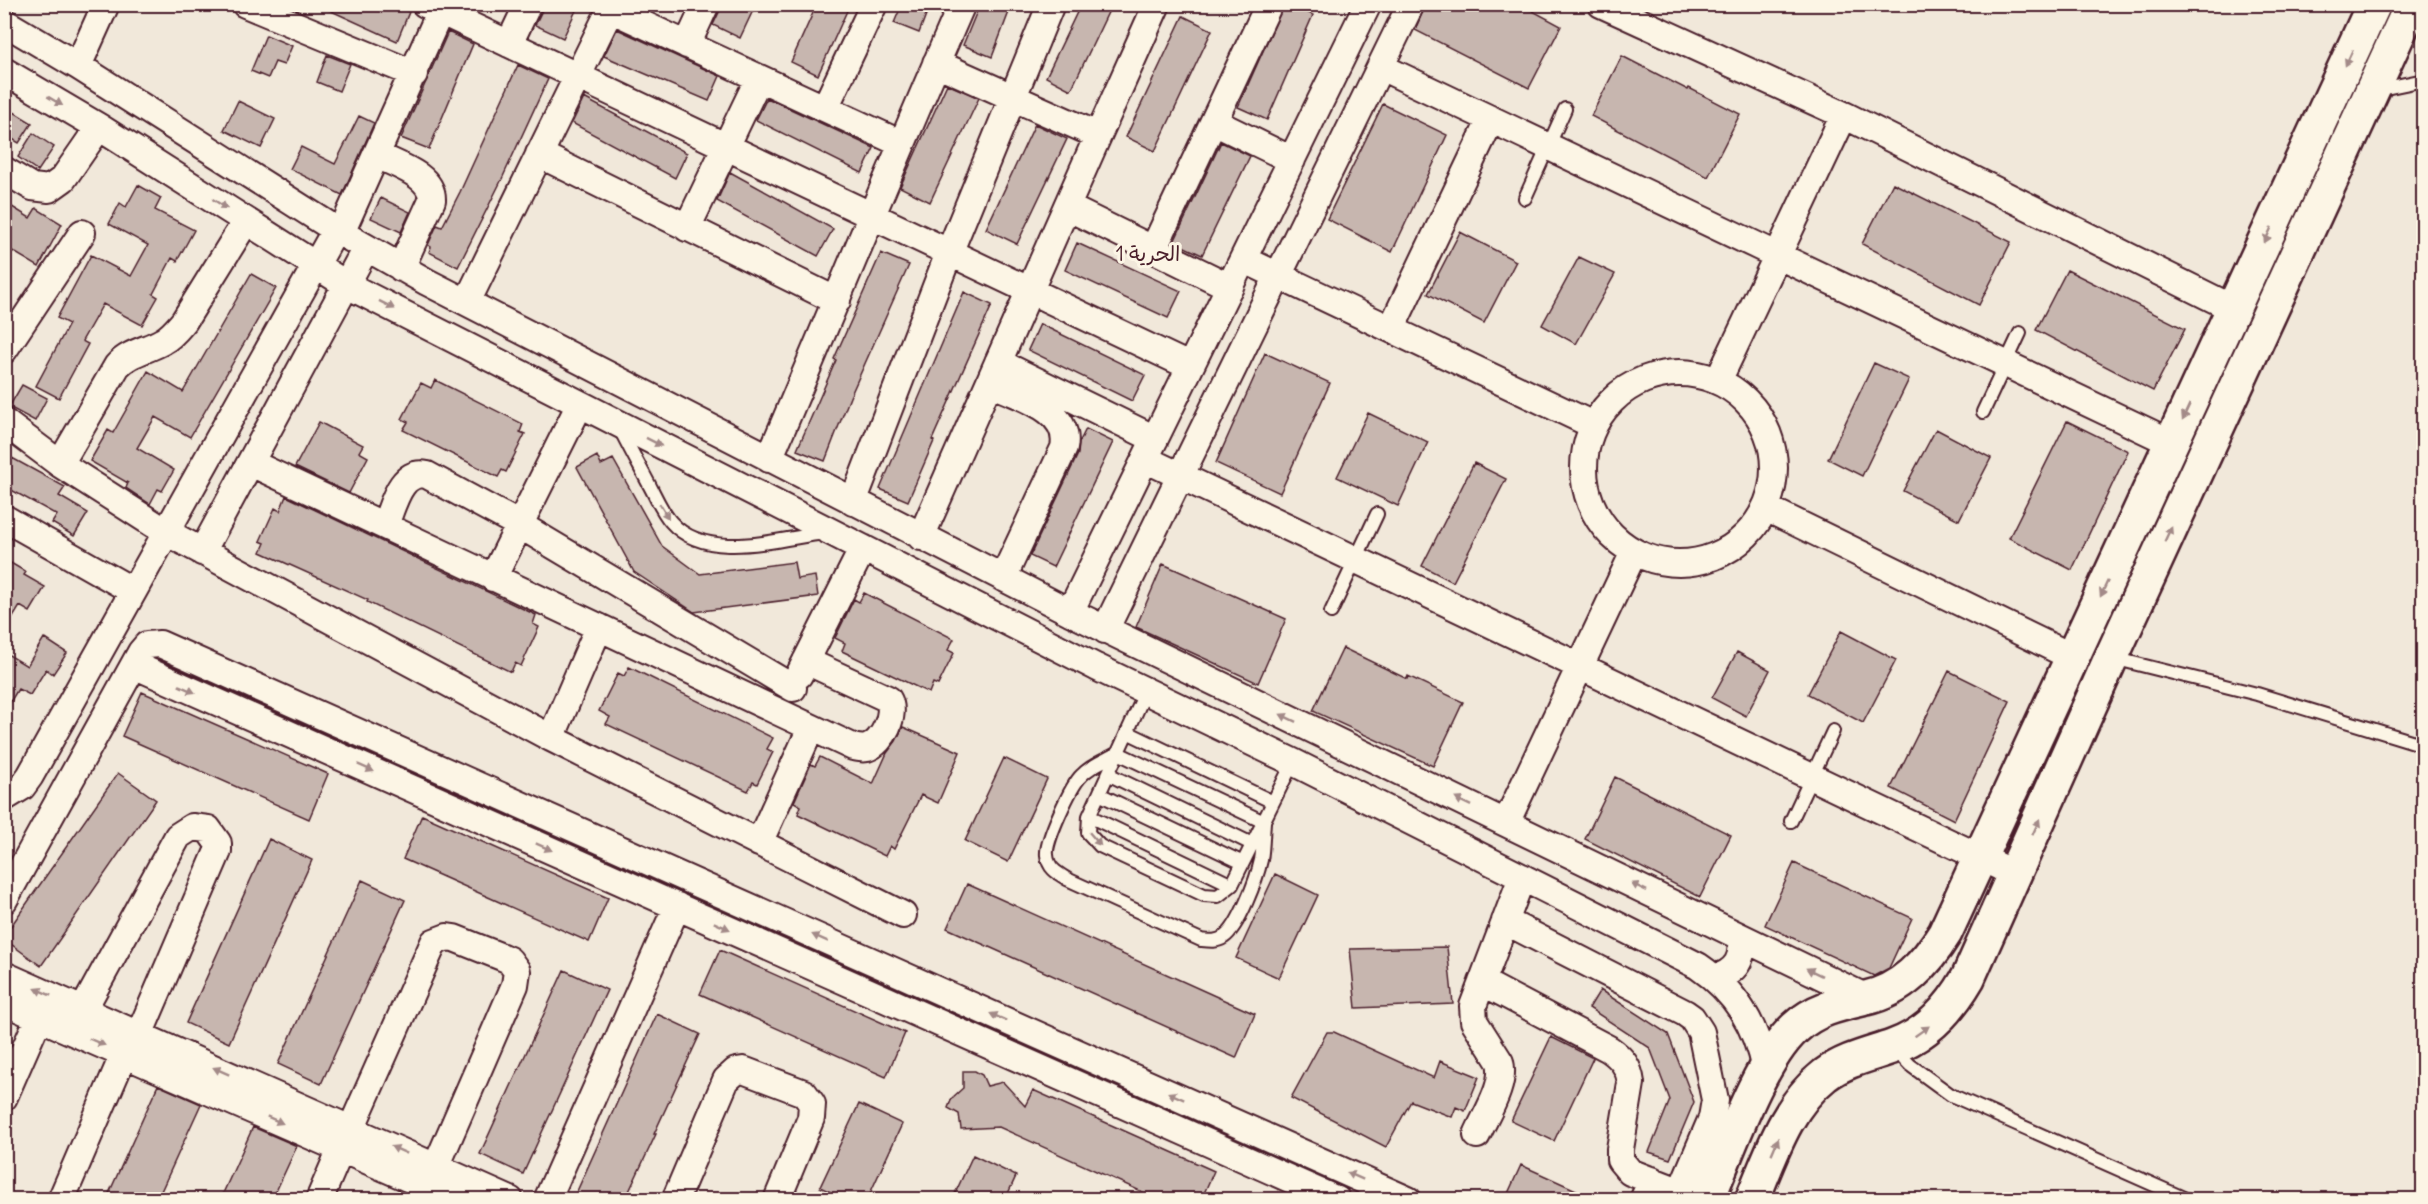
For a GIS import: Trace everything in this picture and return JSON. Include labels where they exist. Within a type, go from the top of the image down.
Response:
[{"type":"street","points":[[78,66],[106,4]]},
{"type":"street","points":[[245,4],[275,10],[414,74]]},
{"type":"street","points":[[508,44],[528,4]]},
{"type":"street","points":[[687,45],[706,4]]},
{"type":"street","points":[[825,108],[873,4]]},
{"type":"street","points":[[769,459],[837,301],[870,215],[962,4]]},
{"type":"street","points":[[853,502],[949,253],[1051,4]]},
{"type":"street","points":[[921,537],[1156,4]]},
{"type":"street","points":[[1153,250],[1269,4]]},
{"type":"street","points":[[1070,612],[1368,4]]},
{"type":"street","points":[[1105,630],[1411,4]]},
{"type":"street","points":[[1601,4],[1844,115],[2234,309]]},
{"type":"street","points":[[1688,1197],[1778,1047],[1803,1022],[1817,1012],[1841,1002],[1867,998],[1892,989],[1913,974],[1931,955],[1945,933],[2374,4]]},
{"type":"street","points":[[1752,1200],[1784,1127],[1807,1091],[1826,1074],[1848,1062],[1893,1047],[1929,1027],[1958,996],[1968,978],[2111,658],[2412,4]]},
{"type":"street","points":[[467,302],[611,7],[687,45],[902,144]]},
{"type":"street","points":[[4,798],[22,787],[30,776],[315,265],[339,231],[414,74],[433,8],[1189,366]]},
{"type":"street","points":[[4,22],[401,268],[1105,630],[1867,998]]},
{"type":"street","points":[[936,63],[1097,135]]},
{"type":"street","points":[[1381,67],[2172,442]]},
{"type":"street","points":[[4,71],[99,127],[347,285],[1146,691],[1293,762],[1679,956],[1715,978],[1730,993],[1748,1019],[1761,1049],[1765,1070]]},
{"type":"street","points":[[687,228],[759,78]]},
{"type":"street","points":[[1718,381],[1844,115]]},
{"type":"street","points":[[1391,329],[1491,119]]},
{"type":"street","points":[[1214,122],[1292,160]]},
{"type":"street","points":[[4,170],[32,187],[49,189],[63,179],[99,127]]},
{"type":"street","points":[[539,154],[837,301]]},
{"type":"street","points":[[377,155],[426,182],[432,193],[432,200],[401,268]]},
{"type":"street","points":[[2288,191],[2320,205]]},
{"type":"street","points":[[1067,207],[1230,287]]},
{"type":"street","points":[[60,464],[117,366],[130,355],[163,341],[178,327],[246,221]]},
{"type":"street","points":[[4,350],[20,330],[82,233]]},
{"type":"street","points":[[202,552],[318,341],[366,248]]},
{"type":"street","points":[[1243,259],[1593,425]]},
{"type":"street","points":[[284,322],[318,341]]},
{"type":"street","points":[[994,373],[1150,449],[1180,476],[2015,874]]},
{"type":"street","points":[[1690,373],[1718,381],[1743,397],[1762,421],[1773,449],[1774,479],[1766,508],[1749,534],[1724,553],[1694,562],[1663,562],[1634,552],[1610,534],[1593,510],[1584,482],[1584,453],[1593,425],[1610,401],[1625,389],[1661,374],[1690,373]]},
{"type":"street","points":[[1003,578],[1064,448],[1066,440],[1055,402]]},
{"type":"street","points":[[493,578],[580,404]]},
{"type":"street","points":[[4,422],[60,464],[166,532],[202,552],[551,738],[903,915]]},
{"type":"street","points":[[251,463],[853,747],[867,748],[879,740],[892,708],[884,696],[806,661]]},
{"type":"street","points":[[385,525],[404,482],[414,474],[421,473],[518,524],[793,688]]},
{"type":"street","points":[[1766,508],[2072,657]]},
{"type":"street","points":[[4,518],[133,591]]},
{"type":"street","points":[[780,713],[863,548]]},
{"type":"street","points":[[1506,823],[1634,552]]},
{"type":"street","points":[[551,738],[599,627]]},
{"type":"street","points":[[4,900],[134,665],[147,645],[160,644],[1408,1200]]},
{"type":"street","points":[[134,665],[677,906],[1284,1189],[1337,1200]]},
{"type":"street","points":[[759,843],[811,728]]},
{"type":"street","points":[[61,1200],[218,851],[218,843],[208,829],[192,827],[178,836],[83,1010]]},
{"type":"street","points":[[1477,1135],[1499,1084],[1502,1069],[1472,1014],[1522,877]]},
{"type":"street","points":[[548,1200],[677,906]]},
{"type":"street","points":[[1505,921],[1685,1014],[1697,1025],[1703,1040],[1715,1100],[1712,1118],[1688,1197]]},
{"type":"street","points":[[319,1200],[434,942],[447,937],[509,960],[517,971],[516,985],[427,1184]]},
{"type":"street","points":[[1715,978],[1726,975],[1741,959],[1743,948],[1740,937]]},
{"type":"street","points":[[4,975],[83,1010],[131,1044]]},
{"type":"street","points":[[1482,982],[1609,1049],[1623,1059],[1631,1083],[1620,1160],[1648,1190],[1688,1197]]},
{"type":"street","points":[[4,1002],[39,1017],[131,1044],[346,1139],[458,1200]]},
{"type":"street","points":[[4,1097],[39,1017]]},
{"type":"street","points":[[675,1200],[726,1080],[736,1071],[743,1070],[798,1090],[804,1093],[812,1104],[811,1118],[777,1200]]},
{"type":"street","points":[[427,1184],[510,1200]]},
{"type":"lane","points":[[2372,91],[2424,80]]},
{"type":"lane","points":[[1525,198],[1565,109]]},
{"type":"lane","points":[[1983,412],[2020,333]]},
{"type":"lane","points":[[616,422],[670,521],[683,533],[700,542],[738,545],[831,532]]},
{"type":"lane","points":[[1330,612],[1377,514]]},
{"type":"lane","points":[[2111,658],[2257,694],[2424,745]]},
{"type":"lane","points":[[1146,691],[1089,816],[1088,833],[1100,846],[1204,895],[1218,896],[1232,885],[1293,762]]},
{"type":"lane","points":[[1791,821],[1833,731]]},
{"type":"lane","points":[[1127,732],[1273,802]]},
{"type":"lane","points":[[1118,753],[1264,822]]},
{"type":"lane","points":[[1118,753],[1080,776],[1049,842],[1047,857],[1049,864],[1053,871],[1067,879],[1201,940],[1219,940],[1227,936],[1236,922],[1258,871],[1262,854],[1264,822]]},
{"type":"lane","points":[[1108,774],[1252,844]]},
{"type":"lane","points":[[1099,794],[1243,863]]},
{"type":"lane","points":[[1089,816],[1232,885]]},
{"type":"lane","points":[[1893,1047],[1917,1071],[1951,1095],[2188,1200]]},
{"type":"building","points":[[316,4],[392,4],[409,12],[397,41]]},
{"type":"building","points":[[545,4],[579,4],[563,38],[535,25]]},
{"type":"building","points":[[723,4],[756,4],[740,38],[713,25]]},
{"type":"building","points":[[817,4],[850,4],[818,75],[791,62]]},
{"type":"building","points":[[902,4],[930,4],[919,33],[894,23]]},
{"type":"building","points":[[980,4],[1012,4],[992,57],[963,45]]},
{"type":"building","points":[[1081,4],[1112,4],[1071,90],[1046,77]]},
{"type":"building","points":[[1284,4],[1290,4],[1313,15],[1267,120],[1238,107]]},
{"type":"building","points":[[1426,4],[1520,4],[1561,26],[1529,88],[1415,30]]},
{"type":"building","points":[[1183,16],[1212,30],[1155,151],[1126,137]]},
{"type":"building","points":[[617,29],[720,76],[709,101],[604,56]]},
{"type":"building","points":[[448,32],[473,44],[429,149],[401,138]]},
{"type":"building","points":[[266,35],[292,46],[284,65],[275,62],[268,78],[251,71]]},
{"type":"building","points":[[327,55],[350,64],[339,91],[317,82]]},
{"type":"building","points":[[1622,56],[1740,114],[1708,177],[1591,116]]},
{"type":"building","points":[[518,65],[548,79],[458,267],[429,252],[431,247],[428,245],[437,225],[442,227],[460,192]]},
{"type":"building","points":[[947,84],[979,98],[930,202],[900,187]]},
{"type":"building","points":[[584,98],[687,153],[675,178],[572,123]]},
{"type":"building","points":[[767,98],[874,148],[862,173],[756,120]]},
{"type":"building","points":[[238,101],[275,119],[261,148],[224,130]]},
{"type":"building","points":[[1383,104],[1447,135],[1392,252],[1327,219]]},
{"type":"building","points":[[4,106],[32,123],[19,143],[4,134]]},
{"type":"building","points":[[359,116],[374,123],[342,195],[290,169],[301,147],[335,164]]},
{"type":"building","points":[[1035,124],[1067,139],[1017,244],[986,229]]},
{"type":"building","points":[[33,133],[54,147],[38,171],[18,157]]},
{"type":"building","points":[[1221,142],[1250,156],[1202,255],[1174,242]]},
{"type":"building","points":[[730,172],[833,229],[818,256],[717,201]]},
{"type":"building","points":[[1893,183],[2011,242],[1979,305],[1862,244]]},
{"type":"building","points":[[138,185],[161,198],[155,210],[194,230],[177,261],[172,258],[153,294],[158,297],[142,325],[103,304],[82,341],[88,344],[59,398],[36,386],[69,324],[57,318],[91,255],[131,276],[148,245],[109,224],[120,203],[126,207]]},
{"type":"building","points":[[381,198],[410,212],[401,232],[371,218]]},
{"type":"building","points":[[4,202],[30,218],[36,208],[62,224],[39,267],[4,246]]},
{"type":"building","points":[[1460,232],[1516,261],[1484,323],[1428,294]]},
{"type":"building","points":[[1077,243],[1181,291],[1168,318],[1065,270]]},
{"type":"building","points":[[881,253],[909,265],[850,397],[825,461],[797,450]]},
{"type":"building","points":[[1579,257],[1615,274],[1576,344],[1542,325]]},
{"type":"building","points":[[2067,270],[2185,329],[2153,391],[2036,330]]},
{"type":"building","points":[[251,274],[276,288],[190,437],[155,417],[137,448],[174,470],[162,491],[158,489],[150,504],[126,488],[128,483],[90,461],[108,430],[113,433],[148,371],[183,392]]},
{"type":"building","points":[[964,292],[992,305],[932,440],[934,441],[908,501],[880,489]]},
{"type":"building","points":[[1040,324],[1145,375],[1132,401],[1028,350]]},
{"type":"building","points":[[1265,353],[1330,383],[1280,493],[1216,463]]},
{"type":"building","points":[[1874,363],[1909,379],[1862,476],[1828,459]]},
{"type":"building","points":[[435,380],[523,424],[520,432],[525,434],[506,472],[502,470],[498,477],[403,430],[408,422],[402,419],[421,383],[431,388]]},
{"type":"building","points":[[22,385],[47,398],[35,421],[9,407]]},
{"type":"building","points":[[1368,413],[1428,442],[1398,506],[1337,477]]},
{"type":"building","points":[[2067,421],[2128,451],[2072,570],[2009,538]]},
{"type":"building","points":[[319,422],[363,445],[359,452],[368,457],[349,493],[295,467]]},
{"type":"building","points":[[1086,429],[1113,442],[1053,567],[1030,556],[1078,454],[1079,443]]},
{"type":"building","points":[[1936,429],[1991,458],[1959,520],[1903,491]]},
{"type":"building","points":[[597,456],[601,465],[613,459],[662,546],[700,574],[794,562],[797,579],[815,576],[818,596],[694,612],[634,572],[577,467]]},
{"type":"building","points":[[12,458],[65,487],[59,496],[88,513],[74,536],[52,523],[57,515],[4,486],[4,472]]},
{"type":"building","points":[[1474,463],[1506,479],[1453,582],[1422,566]]},
{"type":"building","points":[[286,496],[536,615],[533,624],[539,627],[521,666],[515,663],[511,672],[367,602],[368,600],[261,552],[265,543],[260,541],[275,508],[280,511]]},
{"type":"building","points":[[4,559],[26,572],[24,575],[45,587],[30,612],[20,606],[4,632]]},
{"type":"building","points":[[1163,564],[1286,619],[1258,683],[1136,627]]},
{"type":"building","points":[[864,593],[954,639],[948,650],[954,653],[938,685],[933,683],[929,693],[842,651],[845,643],[835,638],[854,599],[859,602]]},
{"type":"building","points":[[1841,631],[1896,660],[1863,723],[1808,694]]},
{"type":"building","points":[[44,638],[67,653],[53,674],[46,669],[30,695],[18,689],[4,712],[4,652],[27,666]]},
{"type":"building","points":[[1343,648],[1407,679],[1408,676],[1463,702],[1433,766],[1313,711]]},
{"type":"building","points":[[1737,652],[1770,670],[1746,716],[1712,698]]},
{"type":"building","points":[[629,667],[773,738],[767,749],[773,752],[757,784],[753,782],[748,791],[606,724],[610,717],[599,711],[618,673],[624,676]]},
{"type":"building","points":[[1949,671],[2010,701],[1954,820],[1891,788]]},
{"type":"building","points":[[142,692],[328,774],[309,819],[122,736]]},
{"type":"building","points":[[903,727],[960,752],[938,803],[921,795],[894,849],[890,846],[885,856],[798,814],[801,806],[794,802],[811,764],[815,766],[820,757],[873,784],[887,753]]},
{"type":"building","points":[[1004,758],[1047,779],[1008,862],[965,841]]},
{"type":"building","points":[[118,773],[156,800],[41,966],[4,939],[4,936]]},
{"type":"building","points":[[1615,777],[1731,835],[1700,897],[1585,839]]},
{"type":"building","points":[[422,815],[608,898],[589,942],[403,859]]},
{"type":"building","points":[[269,839],[312,860],[229,1043],[186,1023]]},
{"type":"building","points":[[1794,863],[1912,918],[1889,968],[1874,976],[1765,925]]},
{"type":"building","points":[[1275,874],[1318,895],[1279,978],[1236,958]]},
{"type":"building","points":[[362,880],[405,900],[321,1084],[278,1064]]},
{"type":"building","points":[[967,884],[1255,1014],[1236,1058],[947,928]]},
{"type":"building","points":[[1447,947],[1453,1004],[1356,1008],[1350,949]]},
{"type":"building","points":[[720,950],[905,1033],[886,1077],[700,994]]},
{"type":"building","points":[[564,970],[607,990],[523,1174],[480,1154]]},
{"type":"building","points":[[1600,990],[1668,1034],[1694,1102],[1670,1159],[1649,1152],[1670,1100],[1650,1048],[1589,1008]]},
{"type":"building","points":[[657,1014],[700,1034],[654,1134],[656,1134],[625,1200],[573,1200]]},
{"type":"building","points":[[1327,1032],[1334,1032],[1434,1078],[1440,1061],[1479,1077],[1465,1111],[1456,1107],[1452,1117],[1411,1101],[1386,1147],[1291,1098]]},
{"type":"building","points":[[1551,1037],[1593,1058],[1554,1141],[1511,1121]]},
{"type":"building","points":[[963,1071],[975,1071],[982,1075],[987,1086],[1003,1082],[1025,1106],[1033,1090],[1214,1171],[1201,1200],[1160,1200],[999,1127],[961,1129],[959,1114],[948,1108],[952,1098],[963,1088]]},
{"type":"building","points":[[158,1085],[201,1104],[157,1200],[106,1200]]},
{"type":"building","points":[[859,1104],[902,1124],[867,1200],[847,1200],[820,1187]]},
{"type":"building","points":[[253,1127],[297,1146],[272,1200],[220,1200]]},
{"type":"building","points":[[973,1155],[1016,1176],[1005,1200],[952,1200]]},
{"type":"building","points":[[1521,1165],[1598,1200],[1505,1200]]},
{"type":"district","name":"الحرية 1","points":[[1148,254]]}]
